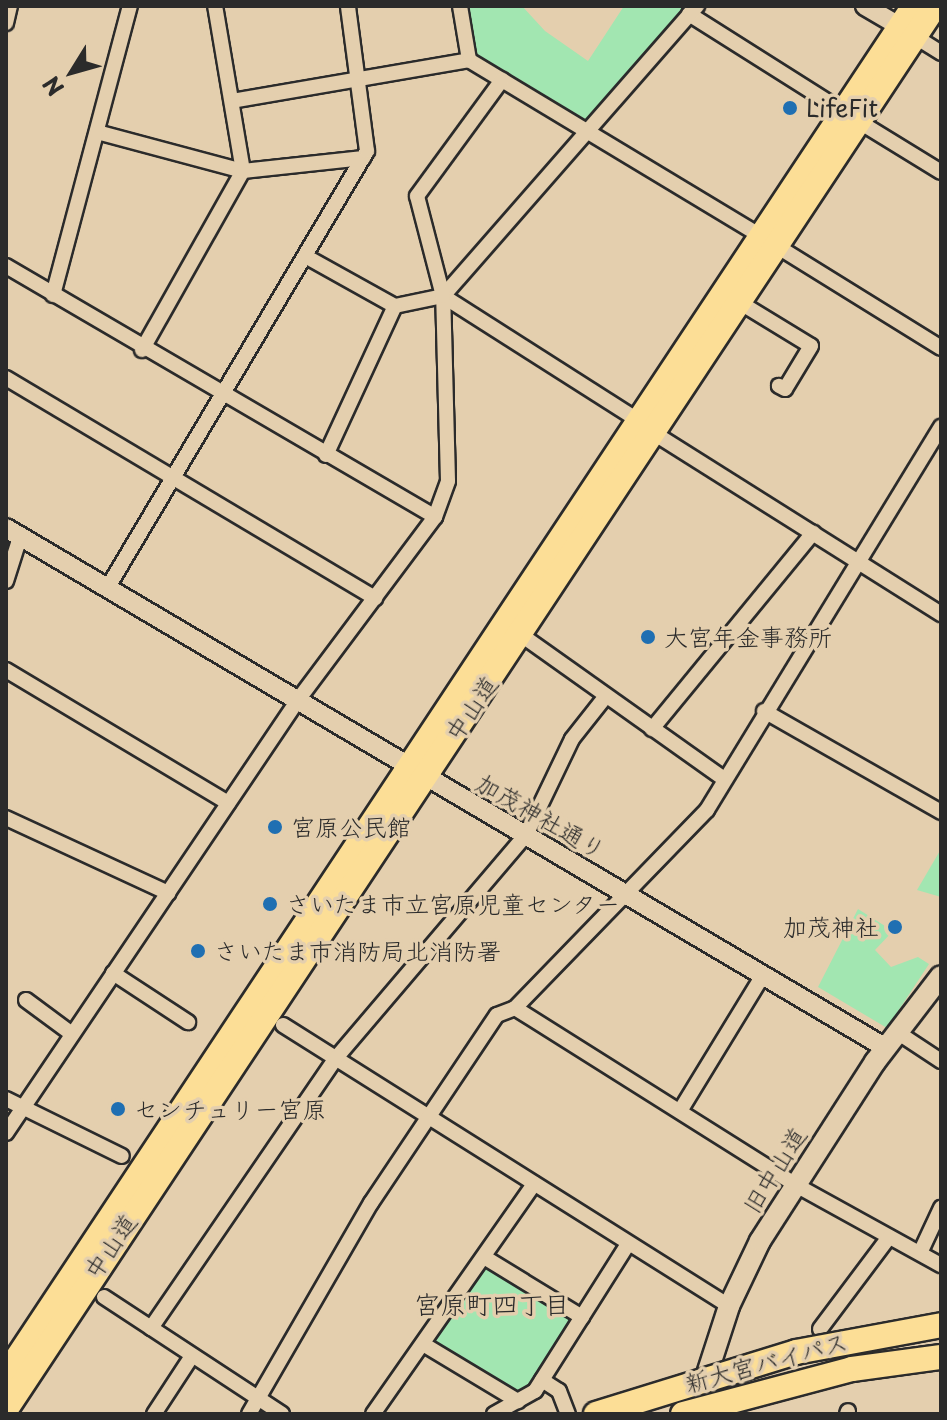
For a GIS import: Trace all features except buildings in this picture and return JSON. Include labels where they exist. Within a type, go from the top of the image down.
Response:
[{"type":"highway","name":"中山道","points":[[908,32],[914,6]]},
{"type":"highway","name":"中山道","points":[[6,1409],[418,771],[850,116],[908,32],[935,6]]},
{"type":"highway","name":"中山道","points":[[6,1375],[418,771],[520,634],[645,426],[739,302],[768,240]]},
{"type":"highway","name":"新大宮バイパス","points":[[596,1414],[796,1352],[941,1325]]},
{"type":"highway","points":[[6,1364],[32,1335]]},
{"type":"highway","name":"新大宮バイパス","points":[[683,1414],[852,1369],[941,1357]]},
{"type":"main road","name":"旧中山道","points":[[694,1414],[729,1306],[794,1184],[941,976]]},
{"type":"street","points":[[6,23],[10,6]]},
{"type":"street","points":[[53,295],[130,6]]},
{"type":"street","points":[[142,350],[243,171],[215,6]]},
{"type":"street","points":[[108,587],[367,151],[348,6]]},
{"type":"street","points":[[460,6],[469,60]]},
{"type":"street","points":[[865,6],[941,53]]},
{"type":"street","points":[[305,256],[395,306],[443,296],[693,10],[850,116],[941,172]]},
{"type":"street","points":[[232,101],[469,60],[941,348]]},
{"type":"street","points":[[6,1133],[298,700],[435,517],[448,481],[443,296],[417,196],[502,80]]},
{"type":"street","points":[[97,132],[243,171],[363,158]]},
{"type":"street","points":[[6,266],[142,350],[435,517]]},
{"type":"street","points":[[443,296],[941,614]]},
{"type":"street","points":[[739,302],[811,346],[785,389],[779,386]]},
{"type":"street","points":[[326,455],[395,306]]},
{"type":"street","points":[[6,378],[375,598]]},
{"type":"street","points":[[249,1414],[426,1116],[497,1015],[515,1008],[624,892],[707,810],[723,778],[855,561],[941,427]]},
{"type":"street","points":[[6,581],[13,533]]},
{"type":"street","name":"加茂神社通り","points":[[13,533],[763,975],[893,1041]]},
{"type":"street","points":[[652,729],[813,533]]},
{"type":"street","points":[[520,634],[723,778]]},
{"type":"street","points":[[6,670],[228,803]]},
{"type":"street","points":[[151,1328],[336,1058],[526,835],[572,739],[606,696]]},
{"type":"street","points":[[764,711],[941,812]]},
{"type":"street","points":[[6,818],[168,893]]},
{"type":"street","points":[[113,973],[188,1022]]},
{"type":"street","points":[[680,1111],[763,975]]},
{"type":"street","points":[[26,1000],[72,1034]]},
{"type":"street","points":[[515,1008],[794,1184],[941,1265]]},
{"type":"street","points":[[283,1025],[729,1306]]},
{"type":"street","points":[[893,1041],[941,1061]]},
{"type":"street","points":[[6,1099],[122,1156]]},
{"type":"street","points":[[373,1414],[534,1184]]},
{"type":"street","points":[[920,1253],[941,1208]]},
{"type":"street","points":[[820,1329],[889,1237]]},
{"type":"street","points":[[494,1414],[518,1401],[542,1380],[628,1244]]},
{"type":"street","points":[[484,1257],[582,1317]]},
{"type":"street","points":[[104,1297],[282,1414]]},
{"type":"street","points":[[423,1344],[518,1401]]},
{"type":"street","points":[[154,1414],[192,1356]]},
{"type":"street","points":[[542,1380],[559,1391],[568,1414]]},
{"type":"green space","points":[[467,6],[522,6],[545,31],[588,61],[624,6],[690,6],[587,119],[580,120],[476,57]]},
{"type":"green space","points":[[941,849],[941,897],[917,890]]},
{"type":"green space","points":[[858,909],[893,931],[875,950],[891,967],[918,957],[929,964],[887,1028],[818,987]]},
{"type":"green space","points":[[492,1267],[568,1315],[569,1323],[530,1384],[519,1391],[511,1391],[436,1343],[436,1336],[484,1268]]},
{"type":"place","name":"LifeFit","points":[[790,108]]},
{"type":"place","name":"大宮年金事務所","points":[[648,637]]},
{"type":"place","name":"宮原公民館","points":[[275,827]]},
{"type":"place","name":"さいたま市立宮原児童センター","points":[[270,904]]},
{"type":"place","name":"加茂神社","points":[[895,927]]},
{"type":"place","name":"さいたま市消防局北消防署","points":[[198,951]]},
{"type":"place","name":"センチュリー宮原","points":[[118,1109]]},
{"type":"district","name":"宮原町四丁目","points":[[492,1304]]}]
